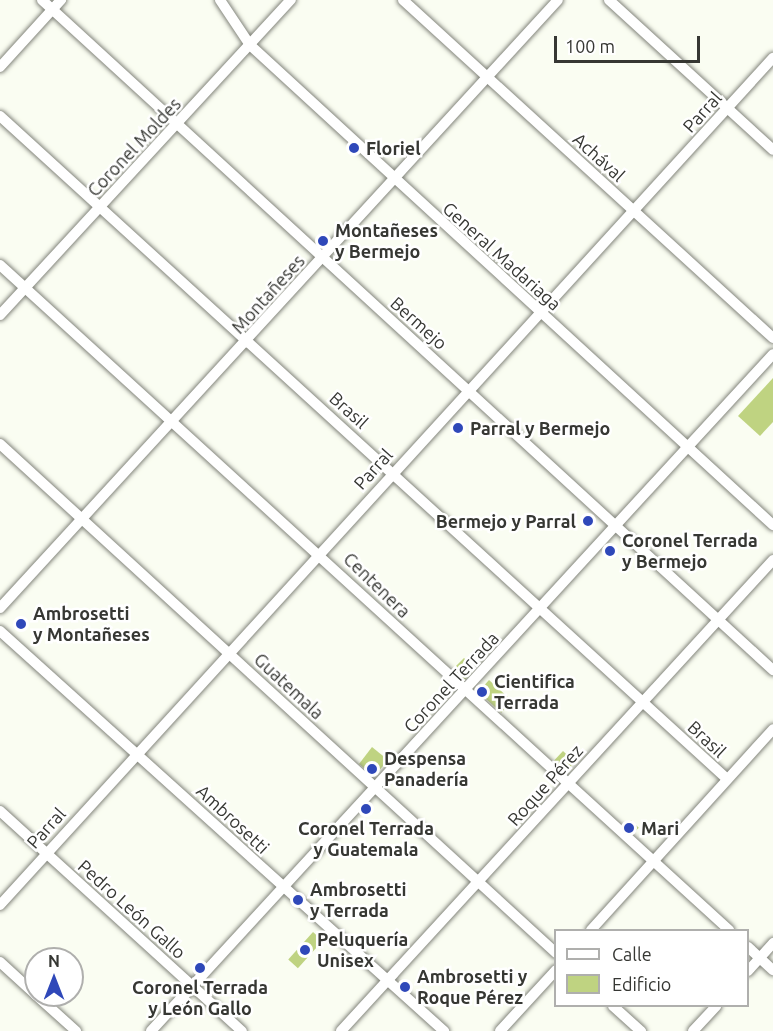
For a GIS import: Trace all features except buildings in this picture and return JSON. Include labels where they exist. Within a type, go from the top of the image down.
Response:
[{"type":"street","name":"Bermejo","points":[[42,0],[176,126],[773,670]]},
{"type":"street","points":[[0,67],[61,0]]},
{"type":"street","name":"General Madariaga","points":[[220,0],[250,45],[394,180],[773,525]]},
{"type":"street","name":"Coronel Moldes","points":[[0,315],[291,0]]},
{"type":"street","name":"Achával","points":[[403,0],[773,338]]},
{"type":"street","name":"Montañeses","points":[[0,608],[558,0]]},
{"type":"street","points":[[609,0],[773,150]]},
{"type":"street","name":"Parral","points":[[0,905],[136,752],[773,58]]},
{"type":"street","name":"Brasil","points":[[0,116],[727,779]]},
{"type":"street","name":"Centenera","points":[[0,265],[320,553],[464,692],[728,929]]},
{"type":"street","name":"Coronel Terrada","points":[[151,1031],[285,889],[773,354]]},
{"type":"street","name":"Guatemala","points":[[0,444],[554,952]]},
{"type":"street","name":"Roque Pérez","points":[[341,1031],[773,560]]},
{"type":"street","name":"Ambrosetti","points":[[0,631],[444,1031]]},
{"type":"street","points":[[592,929],[773,729]]},
{"type":"street","name":"Pedro León Gallo","points":[[0,811],[242,1031]]},
{"type":"street","points":[[749,969],[773,943]]},
{"type":"street","points":[[749,949],[773,970]]},
{"type":"street","points":[[0,962],[24,984]]},
{"type":"street","points":[[500,1031],[554,971]]},
{"type":"street","points":[[49,1007],[76,1031]]},
{"type":"street","points":[[615,1007],[641,1031]]},
{"type":"street","points":[[693,1031],[714,1007]]},
{"type":"place","name":"Floriel","points":[[354,148]]},
{"type":"place","name":"Montañeses y Bermejo","points":[[323,241]]},
{"type":"place","name":"Parral y Bermejo","points":[[458,428]]},
{"type":"place","name":"Bermejo y Parral","points":[[588,521]]},
{"type":"place","name":"Coronel Terrada y Bermejo","points":[[610,551]]},
{"type":"place","name":"Ambrosetti y Montañeses","points":[[21,624]]},
{"type":"place","name":"Cientifica Terrada","points":[[482,692]]},
{"type":"place","name":"Despensa Panadería","points":[[372,769]]},
{"type":"place","name":"Coronel Terrada y Guatemala","points":[[366,809]]},
{"type":"place","name":"Mari","points":[[629,828]]},
{"type":"place","name":"Ambrosetti y Terrada","points":[[298,900]]},
{"type":"place","name":"Peluquería Unisex","points":[[305,950]]},
{"type":"place","name":"Coronel Terrada y León Gallo","points":[[200,968]]},
{"type":"place","name":"Ambrosetti y Roque Pérez","points":[[405,987]]}]
